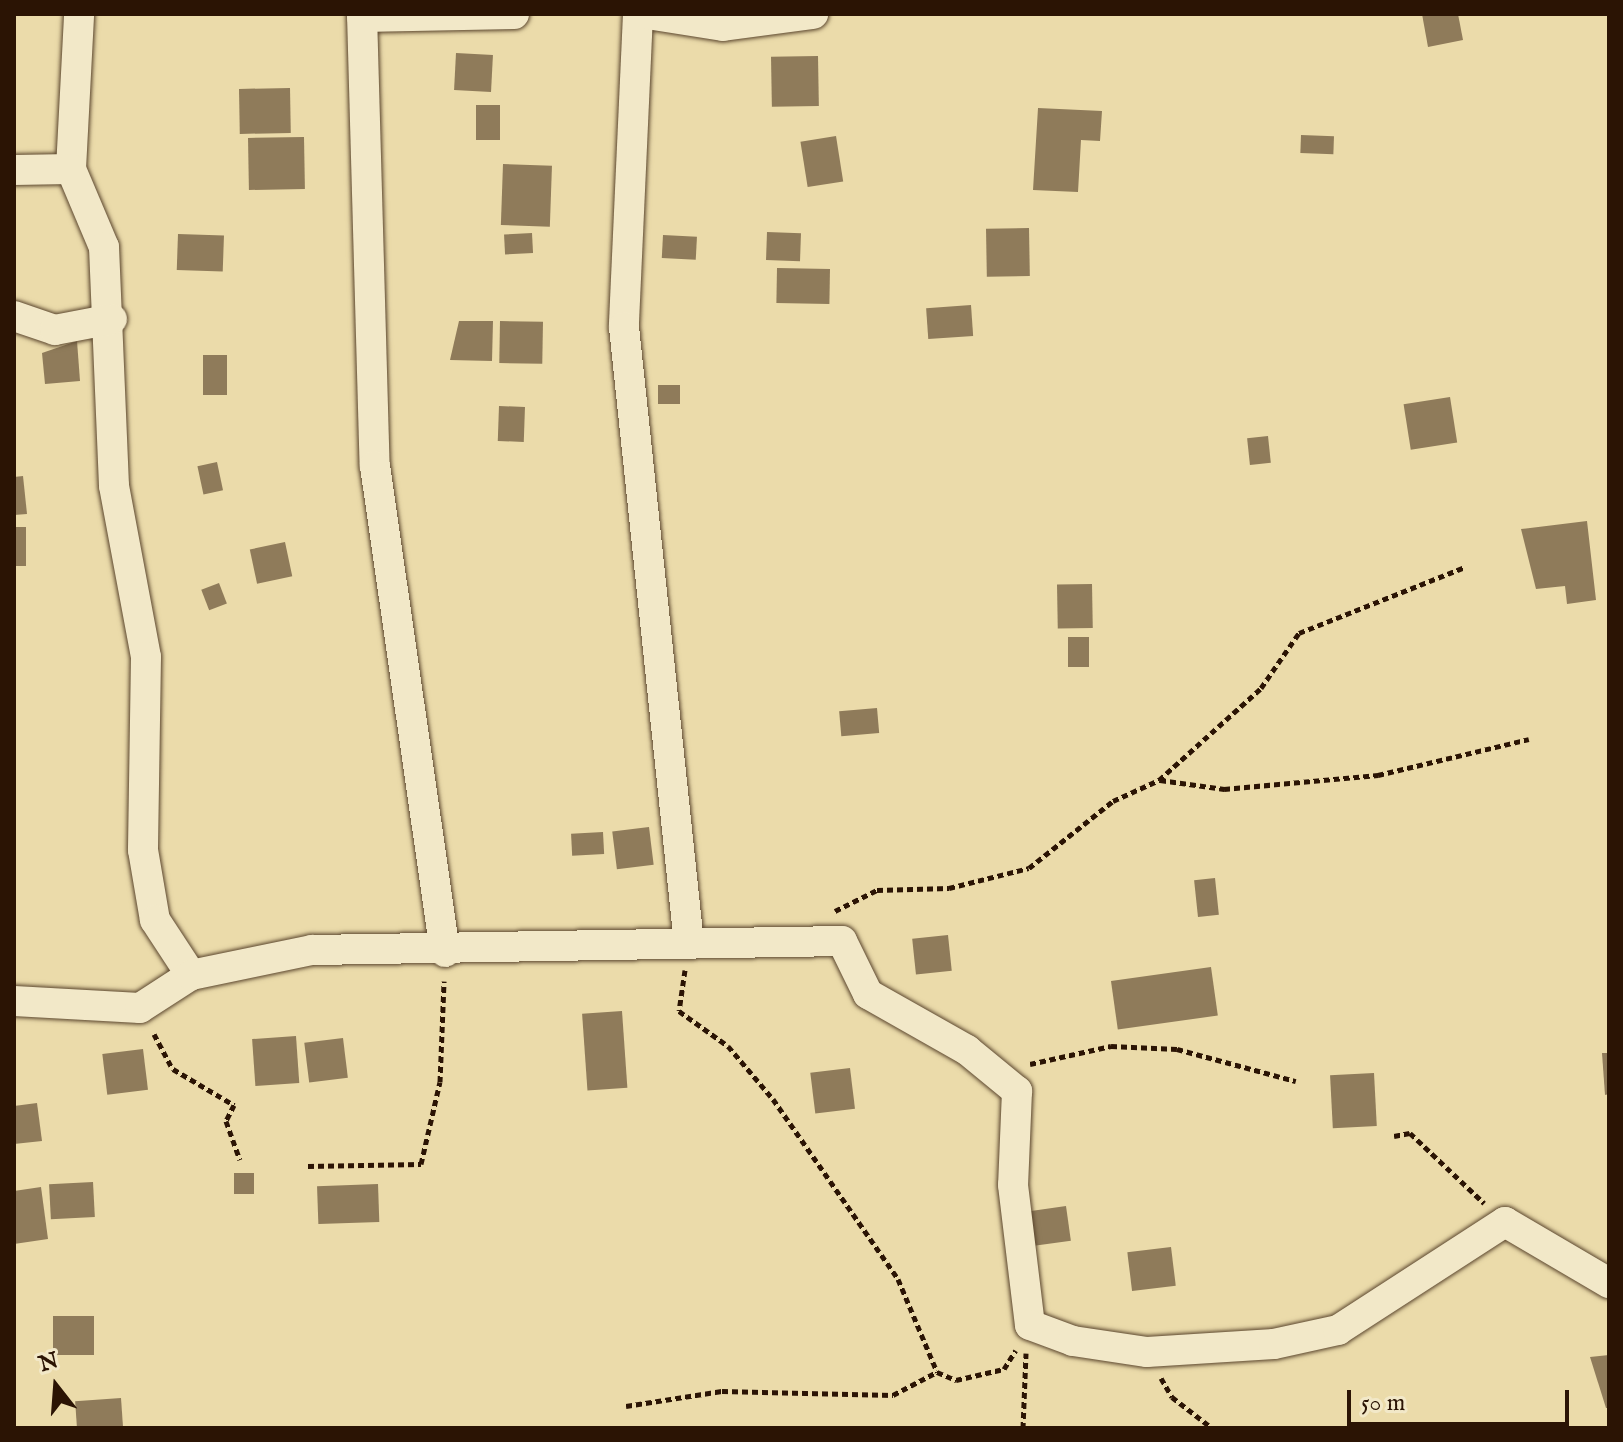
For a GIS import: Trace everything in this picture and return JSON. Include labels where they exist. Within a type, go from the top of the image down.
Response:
[{"type":"street","points":[[79,14],[71,169],[104,247],[112,319],[114,486],[146,657],[143,850],[155,920],[191,975]]},
{"type":"street","points":[[445,952],[375,466],[362,15],[514,14]]},
{"type":"street","points":[[638,14],[624,327],[689,943]]},
{"type":"street","points":[[647,14],[723,26],[813,14]]},
{"type":"street","points":[[14,170],[71,169]]},
{"type":"street","points":[[14,316],[55,330],[112,319]]},
{"type":"street","points":[[14,1001],[140,1008],[191,975],[312,950],[445,952],[842,941],[868,994],[994,1072],[1017,1091],[1013,1185],[1030,1325],[1073,1341],[1147,1352],[1274,1344],[1338,1330],[1505,1222],[1609,1283]]},
{"type":"path","points":[[794,944],[833,912],[877,890],[949,888],[1029,868],[1113,801],[1159,780],[1261,688],[1299,633],[1465,567]]},
{"type":"path","points":[[1159,780],[1224,789],[1378,775],[1529,739]]},
{"type":"path","points":[[689,943],[679,1011],[728,1046],[773,1099],[898,1279],[937,1372],[956,1380],[1004,1369],[1030,1325]]},
{"type":"path","points":[[308,1166],[421,1164],[440,1082],[445,952]]},
{"type":"path","points":[[140,1008],[173,1069],[234,1105],[226,1121],[240,1160]]},
{"type":"path","points":[[994,1072],[1111,1046],[1221,1057],[1296,1081]]},
{"type":"path","points":[[1394,1136],[1410,1133],[1505,1222]]},
{"type":"path","points":[[1023,1428],[1030,1325]]},
{"type":"path","points":[[1147,1352],[1172,1397],[1212,1428]]},
{"type":"path","points":[[626,1406],[722,1391],[893,1395],[937,1372]]},
{"type":"building","points":[[1422,14],[1458,14],[1463,40],[1428,47]]},
{"type":"building","points":[[456,53],[493,55],[491,92],[454,90]]},
{"type":"building","points":[[818,56],[819,106],[772,107],[771,57]]},
{"type":"building","points":[[290,88],[291,133],[240,134],[239,89]]},
{"type":"building","points":[[476,105],[500,105],[500,140],[476,140]]},
{"type":"building","points":[[1038,108],[1102,111],[1100,141],[1081,140],[1078,192],[1033,190]]},
{"type":"building","points":[[1301,135],[1334,136],[1333,154],[1300,153]]},
{"type":"building","points":[[836,136],[843,181],[808,187],[800,142]]},
{"type":"building","points":[[304,137],[305,189],[249,190],[248,138]]},
{"type":"building","points":[[503,164],[552,166],[550,227],[501,225]]},
{"type":"building","points":[[1029,228],[1030,276],[987,277],[986,229]]},
{"type":"building","points":[[767,232],[801,233],[800,261],[766,260]]},
{"type":"building","points":[[532,233],[533,253],[505,254],[504,234]]},
{"type":"building","points":[[178,234],[224,236],[223,272],[177,270]]},
{"type":"building","points":[[663,235],[697,237],[696,260],[662,258]]},
{"type":"building","points":[[777,268],[830,269],[829,304],[776,303]]},
{"type":"building","points":[[971,305],[973,336],[928,339],[926,308]]},
{"type":"building","points":[[459,321],[493,321],[492,361],[450,360]]},
{"type":"building","points":[[500,321],[543,322],[542,364],[499,363]]},
{"type":"building","points":[[77,341],[80,381],[45,384],[42,353]]},
{"type":"building","points":[[203,355],[227,355],[227,395],[203,395]]},
{"type":"building","points":[[658,385],[680,385],[680,404],[658,404]]},
{"type":"building","points":[[1450,397],[1457,442],[1411,450],[1404,404]]},
{"type":"building","points":[[499,406],[525,407],[524,442],[498,441]]},
{"type":"building","points":[[1268,436],[1271,463],[1250,465],[1247,438]]},
{"type":"building","points":[[217,462],[223,490],[203,495],[197,466]]},
{"type":"building","points":[[23,476],[27,514],[14,515],[14,477]]},
{"type":"building","points":[[1587,521],[1596,600],[1567,604],[1565,586],[1536,589],[1521,529]]},
{"type":"building","points":[[14,527],[26,527],[26,566],[14,566]]},
{"type":"building","points":[[285,542],[292,576],[257,584],[250,549]]},
{"type":"building","points":[[219,583],[227,604],[209,610],[201,590]]},
{"type":"building","points":[[1092,584],[1093,628],[1058,629],[1057,585]]},
{"type":"building","points":[[1068,637],[1089,637],[1089,667],[1068,667]]},
{"type":"building","points":[[877,708],[879,733],[841,736],[839,711]]},
{"type":"building","points":[[649,827],[654,865],[617,869],[612,832]]},
{"type":"building","points":[[603,832],[604,854],[572,856],[571,834]]},
{"type":"building","points":[[1215,878],[1219,915],[1198,917],[1194,880]]},
{"type":"building","points":[[948,935],[952,971],[916,975],[912,939]]},
{"type":"building","points":[[1211,967],[1218,1016],[1118,1030],[1111,981]]},
{"type":"building","points":[[622,1011],[627,1088],[587,1091],[582,1014]]},
{"type":"building","points":[[296,1036],[299,1083],[255,1086],[252,1039]]},
{"type":"building","points":[[343,1038],[348,1078],[309,1082],[304,1043]]},
{"type":"building","points":[[143,1049],[148,1090],[107,1095],[102,1054]]},
{"type":"building","points":[[1602,1053],[1609,1053],[1609,1094],[1605,1095]]},
{"type":"building","points":[[850,1068],[855,1109],[815,1114],[810,1073]]},
{"type":"building","points":[[1374,1073],[1377,1126],[1333,1128],[1330,1075]]},
{"type":"building","points":[[37,1103],[42,1141],[14,1144],[14,1106]]},
{"type":"building","points":[[234,1173],[254,1173],[254,1194],[234,1194]]},
{"type":"building","points":[[93,1182],[95,1217],[51,1219],[49,1184]]},
{"type":"building","points":[[378,1184],[379,1222],[318,1224],[317,1186]]},
{"type":"building","points":[[41,1187],[48,1239],[14,1244],[14,1191]]},
{"type":"building","points":[[1066,1206],[1071,1241],[1034,1246],[1029,1211]]},
{"type":"building","points":[[1171,1247],[1176,1286],[1132,1291],[1127,1252]]},
{"type":"building","points":[[53,1316],[94,1316],[94,1355],[53,1355]]},
{"type":"building","points":[[1609,1355],[1609,1408],[1606,1408],[1590,1357]]},
{"type":"building","points":[[121,1398],[123,1428],[77,1428],[75,1401]]}]
